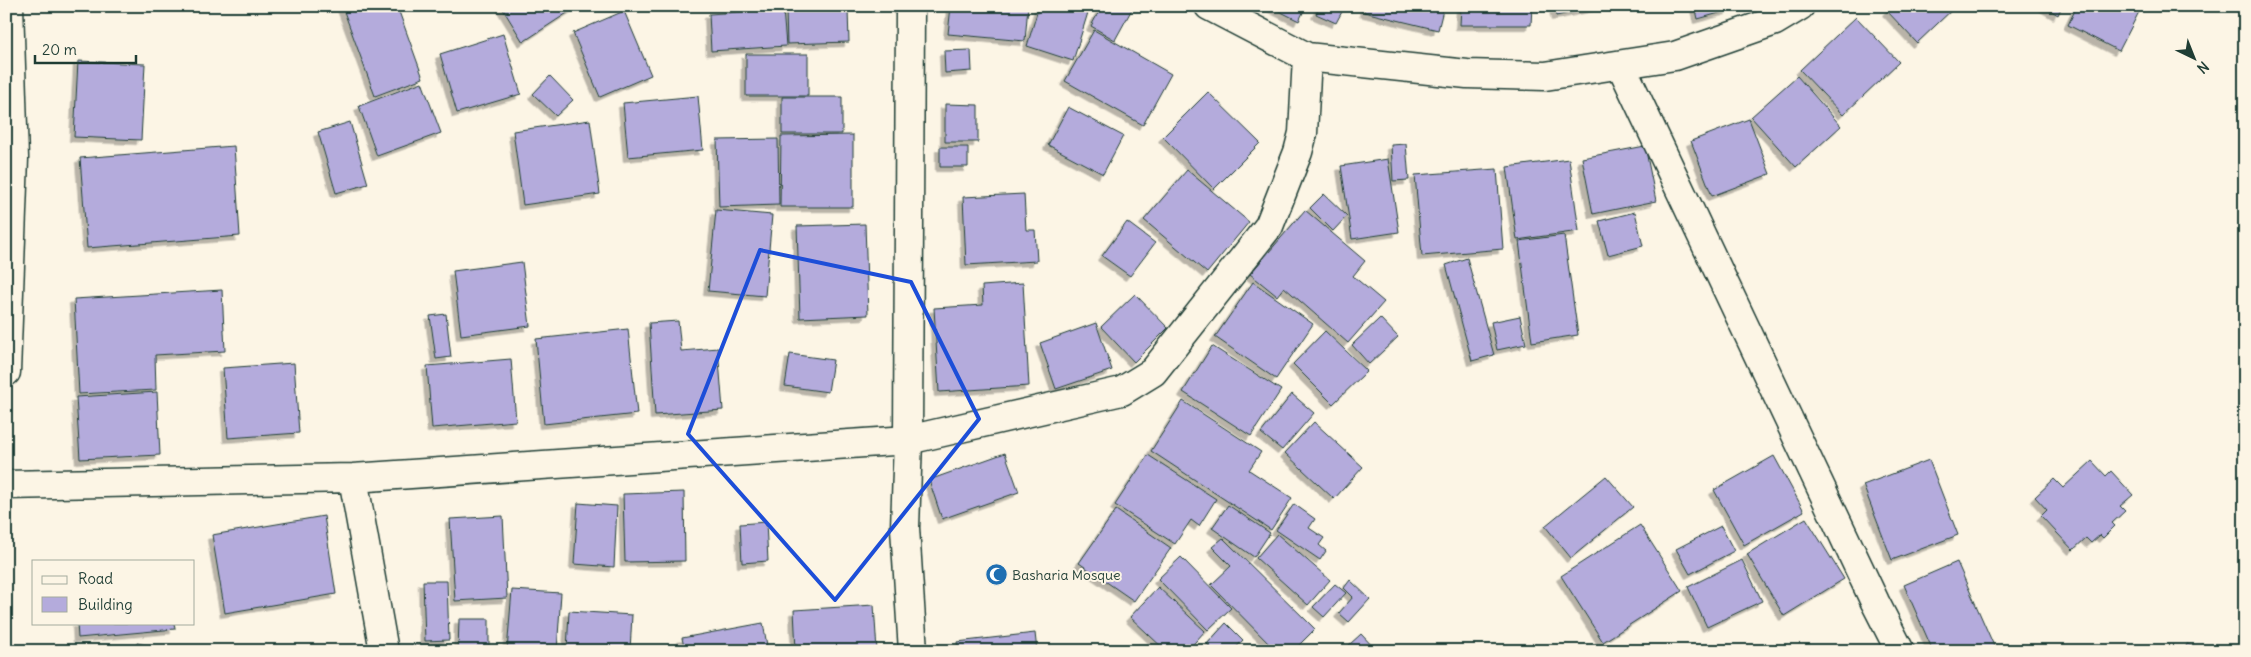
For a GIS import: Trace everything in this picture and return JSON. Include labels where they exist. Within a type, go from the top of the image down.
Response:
[{"type":"street","points":[[6,372],[14,158],[10,6]]},
{"type":"street","points":[[910,6],[908,440],[905,528],[914,651]]},
{"type":"street","points":[[1209,6],[1307,57],[1467,74],[1544,76],[1675,56],[1775,21],[1800,6]]},
{"type":"street","points":[[6,485],[353,478],[908,440],[1122,391],[1154,372],[1268,226],[1298,152],[1303,133],[1307,57]]},
{"type":"street","points":[[1621,65],[1875,602],[1900,651]]},
{"type":"street","points":[[353,478],[384,651]]},
{"type":"highlighted area","points":[[760,250],[911,282],[979,419],[835,600],[688,434]]},
{"type":"building","points":[[342,6],[397,6],[423,78],[375,96]]},
{"type":"building","points":[[501,6],[578,6],[523,42]]},
{"type":"building","points":[[951,6],[1028,6],[1025,41],[948,34]]},
{"type":"building","points":[[1039,6],[1090,6],[1073,61],[1027,46]]},
{"type":"building","points":[[1102,6],[1127,6],[1132,9],[1115,40],[1091,26]]},
{"type":"building","points":[[1269,6],[1306,6],[1299,21]]},
{"type":"building","points":[[1320,6],[1345,6],[1336,23],[1316,14]]},
{"type":"building","points":[[1365,6],[1444,6],[1438,30],[1364,12]]},
{"type":"building","points":[[1461,6],[1532,6],[1531,25],[1460,25]]},
{"type":"building","points":[[1554,6],[1601,6],[1556,16]]},
{"type":"building","points":[[1695,6],[1729,6],[1730,10],[1698,19]]},
{"type":"building","points":[[1892,6],[1956,6],[1917,43],[1887,11]]},
{"type":"building","points":[[2043,6],[2062,6],[2058,15]]},
{"type":"building","points":[[2077,6],[2142,6],[2119,51],[2068,25]]},
{"type":"building","points":[[783,9],[786,46],[711,51],[709,14]]},
{"type":"building","points":[[848,10],[849,42],[787,44],[786,11]]},
{"type":"building","points":[[624,11],[651,75],[600,97],[573,33]]},
{"type":"building","points":[[1856,17],[1899,62],[1843,115],[1800,70]]},
{"type":"building","points":[[1094,30],[1171,74],[1143,125],[1065,81]]},
{"type":"building","points":[[503,34],[521,94],[457,113],[440,54]]},
{"type":"building","points":[[971,50],[972,71],[945,73],[944,51]]},
{"type":"building","points":[[746,54],[808,54],[808,96],[746,96]]},
{"type":"building","points":[[78,61],[145,64],[141,140],[74,137]]},
{"type":"building","points":[[550,76],[573,100],[556,116],[533,94]]},
{"type":"building","points":[[1797,76],[1841,126],[1796,167],[1751,117]]},
{"type":"building","points":[[422,82],[441,133],[377,156],[359,106]]},
{"type":"building","points":[[1208,92],[1260,143],[1214,189],[1163,137]]},
{"type":"building","points":[[698,96],[703,150],[628,157],[623,103]]},
{"type":"building","points":[[782,97],[842,97],[842,134],[782,134]]},
{"type":"building","points":[[945,104],[978,105],[978,142],[945,142]]},
{"type":"building","points":[[1068,107],[1123,136],[1103,174],[1048,145]]},
{"type":"building","points":[[1749,119],[1770,174],[1712,196],[1691,141]]},
{"type":"building","points":[[590,120],[600,194],[523,205],[513,131]]},
{"type":"building","points":[[350,122],[368,184],[336,193],[318,132]]},
{"type":"building","points":[[853,135],[853,207],[780,207],[781,136]]},
{"type":"building","points":[[778,139],[779,205],[719,207],[717,140]]},
{"type":"building","points":[[1406,144],[1409,180],[1393,181],[1391,145]]},
{"type":"building","points":[[234,146],[240,236],[87,248],[80,158]]},
{"type":"building","points":[[1645,146],[1656,201],[1593,214],[1582,158]]},
{"type":"building","points":[[940,147],[968,147],[968,167],[940,167]]},
{"type":"building","points":[[1388,159],[1399,232],[1352,239],[1341,166]]},
{"type":"building","points":[[1569,159],[1579,231],[1517,240],[1507,167]]},
{"type":"building","points":[[1497,169],[1503,249],[1422,256],[1415,175]]},
{"type":"building","points":[[1187,170],[1249,222],[1207,273],[1144,220]]},
{"type":"building","points":[[1024,194],[1026,230],[1035,230],[1037,261],[966,265],[963,197]]},
{"type":"building","points":[[1324,194],[1347,216],[1333,231],[1310,208]]},
{"type":"building","points":[[716,210],[772,215],[765,296],[708,291]]},
{"type":"building","points":[[1305,210],[1365,261],[1353,276],[1384,302],[1348,343],[1284,287],[1277,296],[1250,274]]},
{"type":"building","points":[[1635,212],[1643,246],[1608,255],[1599,221]]},
{"type":"building","points":[[1127,222],[1155,243],[1130,276],[1102,256]]},
{"type":"building","points":[[865,224],[868,315],[800,318],[797,226]]},
{"type":"building","points":[[1564,235],[1578,335],[1532,342],[1519,241]]},
{"type":"building","points":[[1467,258],[1494,355],[1472,361],[1446,265]]},
{"type":"building","points":[[522,262],[530,326],[461,335],[453,271]]},
{"type":"building","points":[[1253,282],[1313,324],[1276,379],[1215,337]]},
{"type":"building","points":[[1023,283],[1029,386],[939,392],[934,308],[983,305],[982,286]]},
{"type":"building","points":[[222,290],[225,351],[155,355],[156,390],[79,394],[74,299]]},
{"type":"building","points":[[1135,294],[1168,328],[1134,362],[1101,327]]},
{"type":"building","points":[[446,314],[451,357],[436,359],[430,316]]},
{"type":"building","points":[[1520,316],[1526,344],[1497,350],[1491,322]]},
{"type":"building","points":[[1380,318],[1398,337],[1369,364],[1352,345]]},
{"type":"building","points":[[678,321],[681,351],[718,348],[723,410],[655,415],[649,323]]},
{"type":"building","points":[[1096,323],[1112,370],[1056,389],[1040,343]]},
{"type":"building","points":[[628,329],[637,414],[544,424],[536,339]]},
{"type":"building","points":[[1325,331],[1367,371],[1333,404],[1293,364]]},
{"type":"building","points":[[1212,346],[1281,390],[1251,436],[1183,392]]},
{"type":"building","points":[[790,354],[833,360],[828,392],[785,386]]},
{"type":"building","points":[[511,359],[516,421],[432,428],[427,366]]},
{"type":"building","points":[[294,363],[299,433],[228,438],[223,368]]},
{"type":"building","points":[[157,392],[160,455],[80,459],[76,397]]},
{"type":"building","points":[[1292,394],[1314,413],[1282,450],[1261,433]]},
{"type":"building","points":[[1183,401],[1261,452],[1249,470],[1292,498],[1271,530],[1151,451]]},
{"type":"building","points":[[1314,422],[1363,467],[1334,499],[1285,453]]},
{"type":"building","points":[[1005,453],[1019,492],[942,519],[929,480]]},
{"type":"building","points":[[1148,455],[1216,499],[1199,526],[1191,520],[1175,544],[1115,505]]},
{"type":"building","points":[[1774,456],[1804,511],[1744,545],[1714,490]]},
{"type":"building","points":[[1929,460],[1958,535],[1892,560],[1863,485]]},
{"type":"building","points":[[2092,461],[2106,476],[2111,471],[2133,495],[2120,506],[2125,511],[2112,523],[2115,526],[2103,538],[2100,535],[2091,543],[2086,538],[2073,550],[2041,516],[2047,510],[2035,497],[2054,479],[2063,488]]},
{"type":"building","points":[[1606,476],[1633,507],[1571,558],[1545,526]]},
{"type":"building","points":[[684,492],[685,561],[625,562],[623,494]]},
{"type":"building","points":[[578,503],[617,506],[614,567],[574,564]]},
{"type":"building","points":[[1294,504],[1315,519],[1309,528],[1324,538],[1319,545],[1326,551],[1320,560],[1276,530]]},
{"type":"building","points":[[1228,505],[1270,533],[1254,557],[1212,528]]},
{"type":"building","points":[[1116,510],[1171,548],[1134,601],[1079,563]]},
{"type":"building","points":[[324,516],[336,594],[225,613],[212,535]]},
{"type":"building","points":[[503,516],[507,598],[455,601],[450,519]]},
{"type":"building","points":[[1806,518],[1844,579],[1784,616],[1747,554]]},
{"type":"building","points":[[766,522],[768,561],[742,563],[740,524]]},
{"type":"building","points":[[1640,525],[1682,591],[1603,642],[1561,576]]},
{"type":"building","points":[[1721,526],[1734,551],[1690,574],[1676,549]]},
{"type":"building","points":[[1277,534],[1330,580],[1308,605],[1256,558]]},
{"type":"building","points":[[1223,538],[1315,629],[1293,651],[1276,651],[1211,585],[1231,566],[1212,547]]},
{"type":"building","points":[[1181,557],[1231,608],[1208,630],[1158,579]]},
{"type":"building","points":[[1742,560],[1762,601],[1707,627],[1688,587]]},
{"type":"building","points":[[1957,562],[1994,646],[1984,651],[1933,651],[1904,585]]},
{"type":"building","points":[[1350,580],[1370,599],[1349,622],[1339,613],[1353,597],[1344,588]]},
{"type":"building","points":[[423,581],[447,581],[449,640],[425,641]]},
{"type":"building","points":[[1335,584],[1346,593],[1324,617],[1313,607]]},
{"type":"building","points":[[1158,587],[1205,631],[1187,651],[1166,651],[1130,617]]},
{"type":"building","points":[[512,590],[561,593],[557,651],[507,651]]},
{"type":"building","points":[[874,605],[877,651],[796,651],[794,610]]},
{"type":"building","points":[[569,611],[632,615],[630,651],[567,651]]},
{"type":"building","points":[[459,619],[489,619],[489,651],[458,651]]},
{"type":"building","points":[[763,623],[768,651],[685,651],[682,638]]},
{"type":"building","points":[[1226,623],[1243,640],[1233,651],[1214,651],[1207,644]]},
{"type":"building","points":[[77,624],[174,624],[175,629],[78,638]]},
{"type":"building","points":[[1035,633],[1037,651],[958,651],[957,642]]},
{"type":"building","points":[[1361,634],[1376,651],[1354,651],[1349,645]]},
{"type":"building","points":[[137,643],[168,650],[135,651]]},
{"type":"building","points":[[442,644],[442,651],[410,651],[410,646]]},
{"type":"building","points":[[2187,644],[2207,651],[2184,651]]},
{"type":"place","name":"Basharia Mosque","points":[[996,575]]}]
